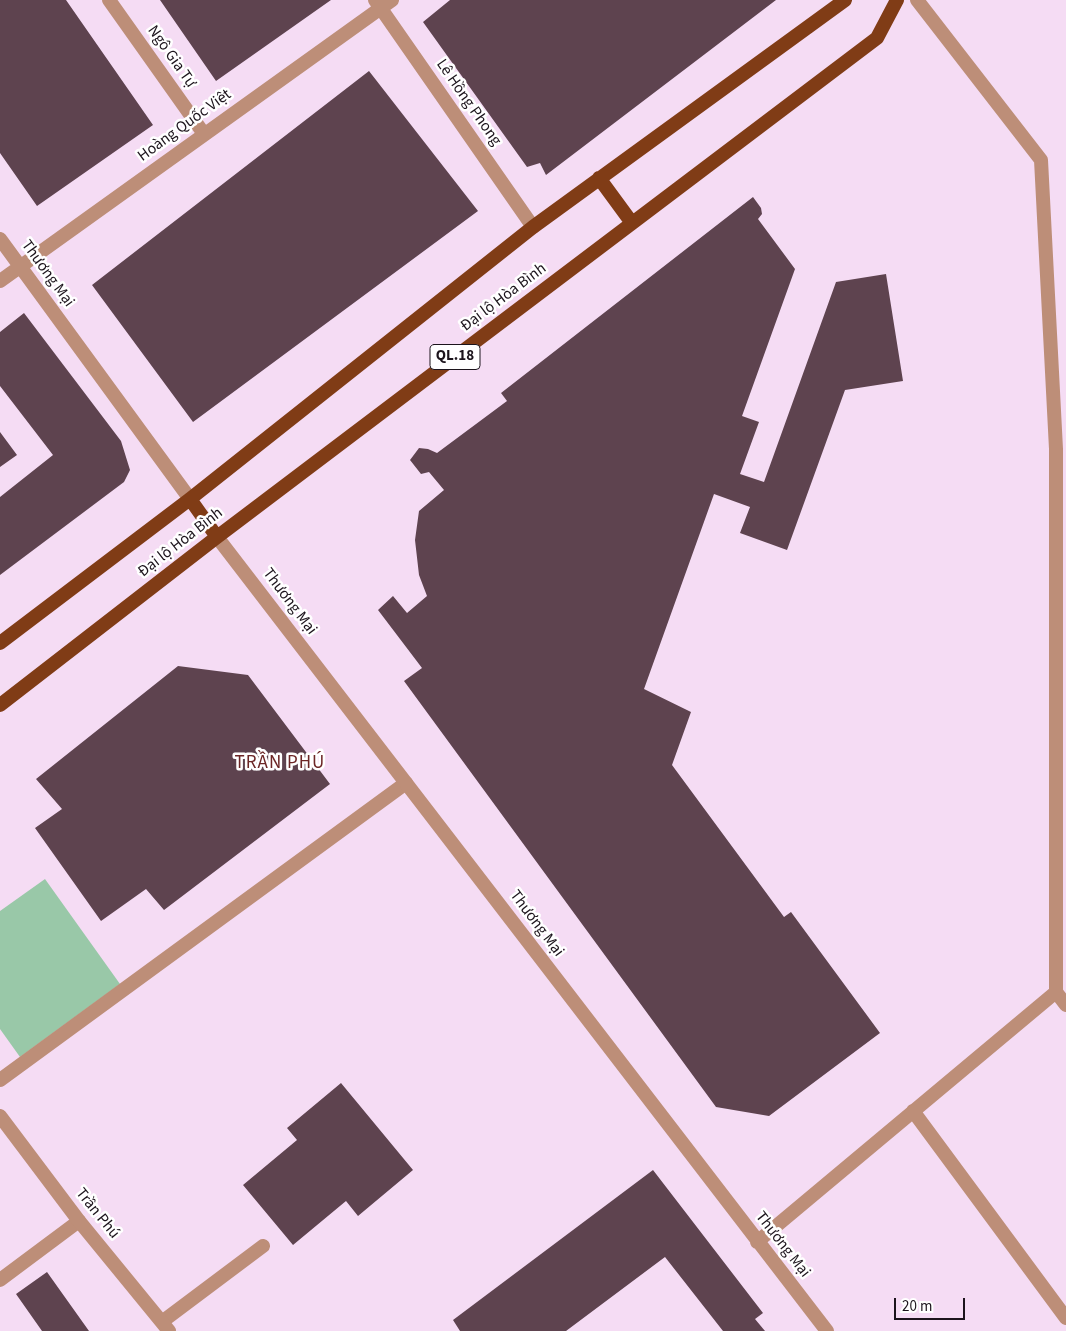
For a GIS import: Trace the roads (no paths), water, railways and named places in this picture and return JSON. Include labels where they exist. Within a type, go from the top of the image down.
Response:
[{"type":"highway","name":"Đại lộ Hòa Bình","points":[[0,643],[190,499],[533,226],[845,0]]},
{"type":"highway","name":"Đại lộ Hòa Bình","points":[[0,705],[217,536],[877,38],[897,0]]},
{"type":"highway","points":[[599,178],[632,223]]},
{"type":"highway","points":[[190,499],[217,536]]},
{"type":"street","name":"Ngô Gia Tự","points":[[109,0],[204,134]]},
{"type":"street","points":[[917,0],[1040,160],[1056,449],[1061,710],[1056,992],[1066,1004]]},
{"type":"street","name":"Hoàng Quốc Việt","points":[[0,281],[382,3]]},
{"type":"street","name":"Lê Hồng Phong","points":[[382,3],[533,226]]},
{"type":"street","name":"Thương Mại","points":[[0,239],[190,499]]},
{"type":"street","name":"Thương Mại","points":[[217,536],[827,1331]]},
{"type":"street","points":[[0,1080],[406,783]]},
{"type":"street","points":[[757,1242],[1056,992]]},
{"type":"street","points":[[913,1111],[1066,1318]]},
{"type":"street","name":"Trần Phú","points":[[0,1116],[79,1221],[166,1326]]},
{"type":"street","points":[[0,1280],[79,1221]]},
{"type":"street","points":[[166,1326],[263,1246]]},
{"type":"district","name":"TRẦN PHÚ","points":[[280,764]]}]
